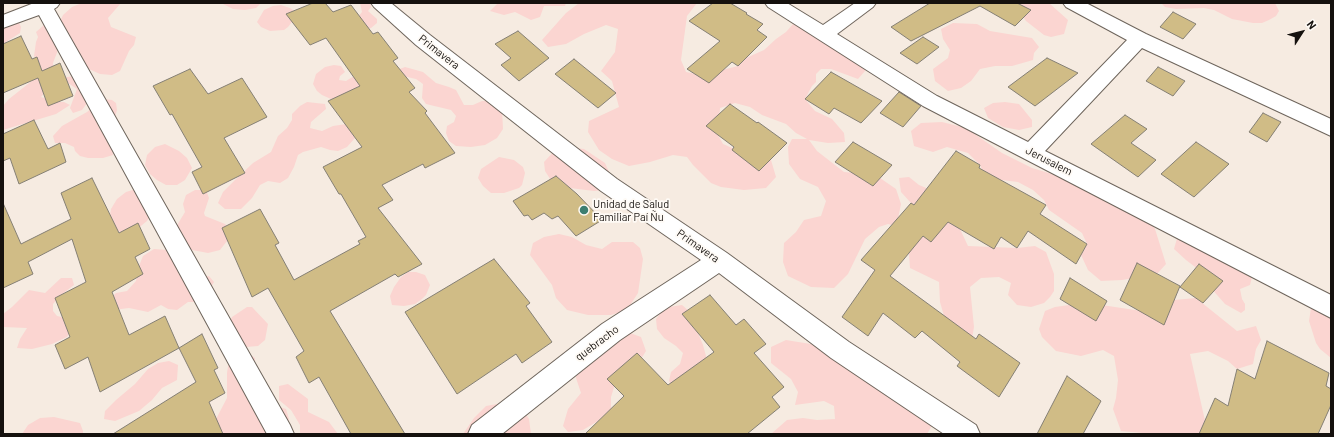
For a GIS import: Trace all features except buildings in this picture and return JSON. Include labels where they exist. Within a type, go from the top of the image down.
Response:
[{"type":"street","name":"Primavera","points":[[380,3],[423,40],[609,185],[718,260],[840,350],[964,433]]},
{"type":"street","name":"Jerusalem","points":[[774,3],[930,100],[1331,307]]},
{"type":"street","points":[[824,34],[867,3]]},
{"type":"street","points":[[1072,3],[1139,39],[1331,128]]},
{"type":"street","points":[[3,22],[47,4],[282,434]]},
{"type":"street","points":[[1031,152],[1139,39]]},
{"type":"street","name":"quebracho","points":[[481,434],[611,332],[718,260]]},
{"type":"shaded area","points":[[82,3],[121,3],[108,18],[111,27],[136,37],[134,45],[129,51],[120,71],[112,75],[100,74],[80,65],[58,26],[63,15],[72,7]]},
{"type":"shaded area","points":[[221,3],[261,3],[256,8],[245,10],[233,9]]},
{"type":"shaded area","points":[[360,3],[370,3],[371,7],[368,11],[377,19],[377,23],[371,28],[365,29],[357,18],[362,12]]},
{"type":"shaded area","points":[[498,3],[566,3],[565,6],[544,6],[540,17],[531,20],[515,12],[504,15],[490,11]]},
{"type":"shaded area","points":[[579,3],[697,3],[687,16],[681,60],[686,72],[702,75],[738,66],[746,58],[764,50],[786,32],[793,24],[803,26],[868,61],[865,71],[858,79],[831,69],[821,69],[816,74],[816,82],[805,99],[815,111],[832,119],[844,133],[845,142],[828,143],[809,140],[817,151],[844,172],[866,174],[880,178],[896,189],[901,204],[895,226],[888,224],[879,227],[865,239],[848,274],[834,288],[811,287],[788,276],[783,262],[784,243],[796,232],[804,220],[821,216],[826,201],[818,187],[800,179],[789,164],[788,147],[792,139],[807,139],[796,133],[786,124],[762,115],[750,107],[735,103],[720,108],[718,135],[723,144],[739,151],[771,160],[776,177],[766,188],[744,190],[721,187],[711,183],[687,157],[673,155],[650,162],[629,166],[612,159],[599,150],[588,132],[589,121],[619,107],[612,81],[601,71],[615,52],[618,29],[606,25],[584,34],[566,44],[548,47],[542,40],[566,13]]},
{"type":"shaded area","points":[[1016,3],[1049,3],[1068,20],[1064,34],[1051,37],[1044,35],[1026,21],[1019,11]]},
{"type":"shaded area","points":[[1161,3],[1275,3],[1279,11],[1276,16],[1269,20],[1262,23],[1253,23],[1232,19],[1214,10],[1204,8],[1176,9],[1165,7]]},
{"type":"shaded area","points":[[281,5],[296,12],[296,17],[288,27],[284,30],[270,31],[261,27],[257,22],[264,10],[273,6]]},
{"type":"shaded area","points":[[11,21],[19,23],[21,27],[20,33],[3,44],[3,22]]},
{"type":"shaded area","points":[[953,23],[977,24],[990,31],[1032,38],[1039,47],[1034,53],[1033,60],[1012,66],[995,66],[980,69],[971,81],[961,88],[948,91],[935,81],[933,69],[948,58],[950,50],[943,39],[941,29]]},
{"type":"shaded area","points":[[50,24],[58,50],[53,63],[53,73],[61,78],[74,76],[93,95],[82,110],[73,113],[70,108],[77,89],[68,83],[48,89],[41,97],[57,102],[64,102],[70,105],[56,114],[3,130],[3,106],[9,99],[33,80],[32,75],[38,60],[34,56],[38,37],[36,32],[44,25]]},
{"type":"shaded area","points":[[334,65],[341,66],[345,72],[340,76],[339,80],[346,81],[354,76],[364,83],[340,100],[331,99],[322,95],[317,91],[313,84],[316,74],[325,67]]},
{"type":"shaded area","points":[[405,67],[423,72],[436,83],[456,90],[464,105],[473,105],[482,101],[490,101],[502,110],[503,129],[497,138],[485,145],[471,147],[456,146],[449,141],[446,133],[447,126],[454,122],[456,116],[451,110],[426,104],[422,98],[423,84],[416,79],[398,75],[397,70]]},
{"type":"shaded area","points":[[103,99],[112,100],[116,103],[117,110],[115,117],[98,125],[100,130],[106,135],[113,155],[103,158],[88,158],[80,156],[75,151],[74,147],[65,143],[55,143],[53,136],[62,126],[87,112]]},
{"type":"shaded area","points":[[307,102],[325,104],[326,109],[311,122],[310,128],[322,131],[333,126],[353,123],[355,138],[347,147],[338,151],[321,147],[303,152],[298,155],[288,178],[280,183],[268,181],[260,185],[252,198],[241,209],[225,209],[218,203],[223,192],[253,163],[271,152],[278,136],[287,128],[292,120],[292,114],[300,106]]},
{"type":"shaded area","points":[[1005,102],[1019,104],[1032,120],[1032,127],[1019,130],[1003,127],[988,118],[984,108],[993,103]]},
{"type":"shaded area","points":[[942,122],[966,128],[1002,153],[1032,168],[1072,180],[1145,210],[1155,229],[1166,264],[1157,274],[1122,280],[1101,281],[1088,270],[1081,255],[1087,244],[1082,233],[1049,210],[1044,200],[1033,190],[1018,182],[986,178],[980,165],[968,153],[947,147],[933,152],[914,146],[911,131],[921,123]]},
{"type":"shaded area","points":[[165,144],[179,151],[187,158],[192,168],[185,180],[177,185],[166,185],[157,180],[150,174],[145,165],[147,155],[155,147]]},
{"type":"shaded area","points":[[559,146],[584,149],[605,163],[610,174],[603,190],[594,191],[562,187],[552,182],[545,171],[544,162]]},
{"type":"shaded area","points":[[499,157],[514,160],[523,167],[525,173],[522,185],[519,188],[504,193],[491,193],[483,186],[478,178],[481,169]]},
{"type":"shaded area","points":[[909,177],[919,185],[936,192],[959,227],[968,246],[1017,248],[1035,246],[1046,252],[1054,274],[1054,291],[1050,297],[1044,303],[1031,307],[1017,305],[1008,295],[1011,283],[999,277],[981,278],[970,287],[974,327],[971,345],[946,323],[940,302],[939,282],[910,268],[908,241],[911,203],[901,192],[899,178]]},
{"type":"shaded area","points":[[139,188],[153,211],[147,221],[136,230],[123,233],[115,230],[109,221],[111,209],[117,199],[126,192]]},
{"type":"shaded area","points":[[195,190],[206,190],[209,198],[204,213],[205,216],[225,224],[231,230],[227,241],[220,250],[208,253],[192,250],[185,244],[176,227],[185,212],[183,204],[186,195]]},
{"type":"shaded area","points":[[559,234],[572,237],[586,245],[602,249],[612,242],[633,242],[640,248],[643,259],[638,293],[627,310],[611,315],[588,315],[567,310],[556,298],[552,285],[530,255],[533,243],[544,237]]},
{"type":"shaded area","points":[[1178,235],[1254,269],[1250,285],[1240,289],[1242,299],[1245,304],[1245,310],[1241,313],[1225,304],[1210,287],[1203,273],[1174,249]]},
{"type":"shaded area","points":[[154,249],[167,250],[173,255],[179,275],[186,280],[209,276],[214,282],[205,297],[196,302],[188,302],[177,310],[168,309],[161,305],[148,312],[129,308],[97,312],[116,293],[127,291],[136,281],[143,256]]},
{"type":"shaded area","points":[[408,272],[416,272],[425,275],[430,285],[426,295],[415,304],[404,306],[392,305],[390,296],[394,287],[401,277]]},
{"type":"shaded area","points":[[61,278],[72,278],[74,285],[61,295],[53,304],[53,311],[57,316],[71,319],[75,324],[67,337],[52,344],[32,349],[17,348],[20,339],[27,328],[3,327],[3,314],[29,290],[45,293]]},
{"type":"shaded area","points":[[1196,298],[1237,331],[1256,326],[1261,340],[1256,349],[1253,364],[1237,369],[1228,361],[1208,351],[1190,354],[1208,434],[1153,434],[1121,431],[1113,409],[1118,380],[1114,356],[1103,350],[1081,356],[1056,351],[1042,337],[1039,329],[1045,311],[1055,307],[1083,303],[1168,315],[1174,300]]},
{"type":"shaded area","points":[[1325,304],[1331,307],[1331,358],[1320,349],[1316,343],[1309,321],[1311,308]]},
{"type":"shaded area","points":[[682,305],[697,318],[698,333],[709,367],[675,392],[669,381],[671,372],[680,364],[683,353],[664,338],[657,329],[656,319],[662,311],[669,307]]},
{"type":"shaded area","points":[[247,307],[252,307],[268,324],[265,340],[258,346],[246,347],[235,343],[228,326],[232,317]]},
{"type":"shaded area","points":[[593,331],[630,333],[641,337],[646,351],[638,364],[620,368],[611,397],[611,409],[598,421],[583,430],[568,432],[563,426],[568,409],[581,393],[576,378],[575,360]]},
{"type":"shaded area","points":[[786,340],[823,346],[887,365],[906,381],[938,415],[927,434],[771,434],[787,420],[803,418],[817,420],[835,419],[834,406],[824,401],[795,405],[798,392],[791,379],[771,363],[771,347]]},
{"type":"shaded area","points":[[248,353],[255,358],[255,366],[273,405],[286,409],[289,419],[286,434],[222,434],[216,419],[227,398],[227,373],[229,360]]},
{"type":"shaded area","points":[[169,361],[178,365],[177,380],[162,388],[152,400],[139,411],[115,421],[104,419],[105,411],[135,384],[148,369],[158,363]]},
{"type":"shaded area","points":[[288,384],[308,399],[308,412],[329,422],[338,434],[300,434],[300,425],[291,410],[279,400],[279,386]]},
{"type":"shaded area","points":[[508,402],[521,407],[529,419],[531,434],[463,434],[474,418],[486,406]]},
{"type":"shaded area","points":[[54,417],[80,423],[83,434],[22,434],[28,425],[40,418]]},
{"type":"place","name":"Unidad de Salud Familiar Paí Ñu","points":[[584,210]]}]
